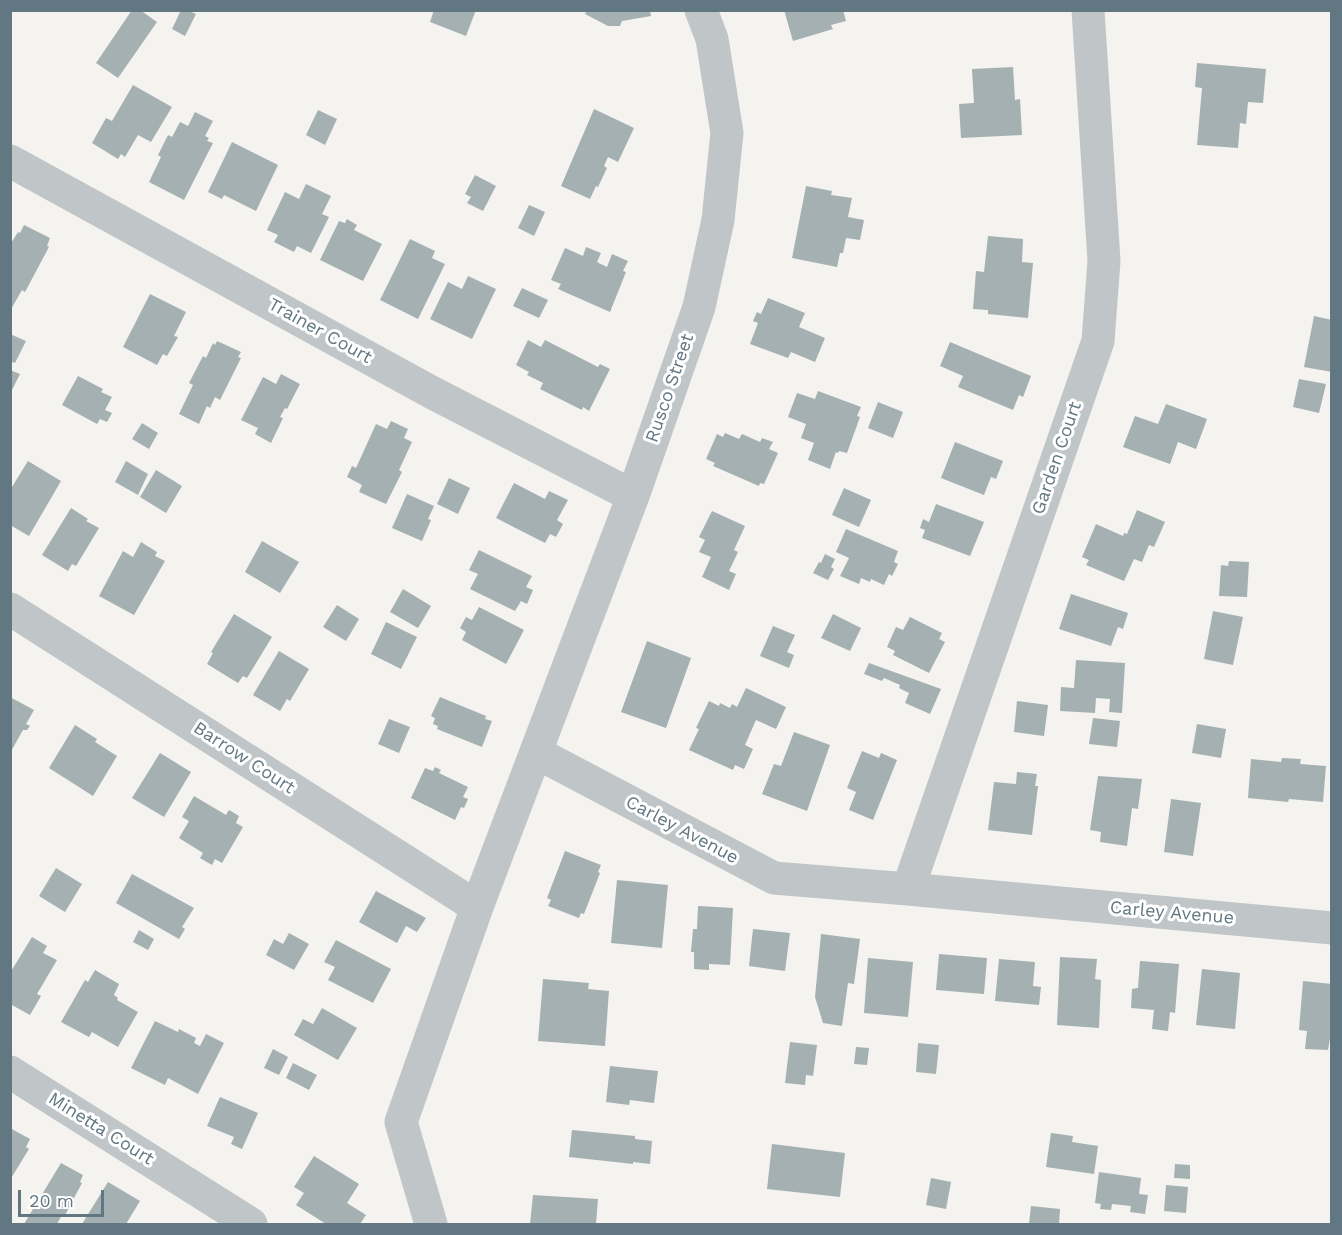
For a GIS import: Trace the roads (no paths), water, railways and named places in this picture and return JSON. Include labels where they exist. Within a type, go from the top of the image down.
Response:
[{"type":"street","name":"Rusco Street","points":[[537,753],[633,496],[699,307],[718,220],[727,133],[712,39],[701,10]]},
{"type":"street","name":"Garden Court","points":[[908,889],[1098,341],[1104,261],[1088,10]]},
{"type":"street","name":"Trainer Court","points":[[10,161],[431,392],[633,496]]},
{"type":"street","name":"Barrow Court","points":[[10,609],[477,908]]},
{"type":"street","name":"Carley Avenue","points":[[537,753],[774,878],[1332,928]]},
{"type":"street","points":[[431,1224],[401,1122],[477,908],[537,753]]},
{"type":"street","name":"Minetta Court","points":[[10,1072],[251,1224]]}]
